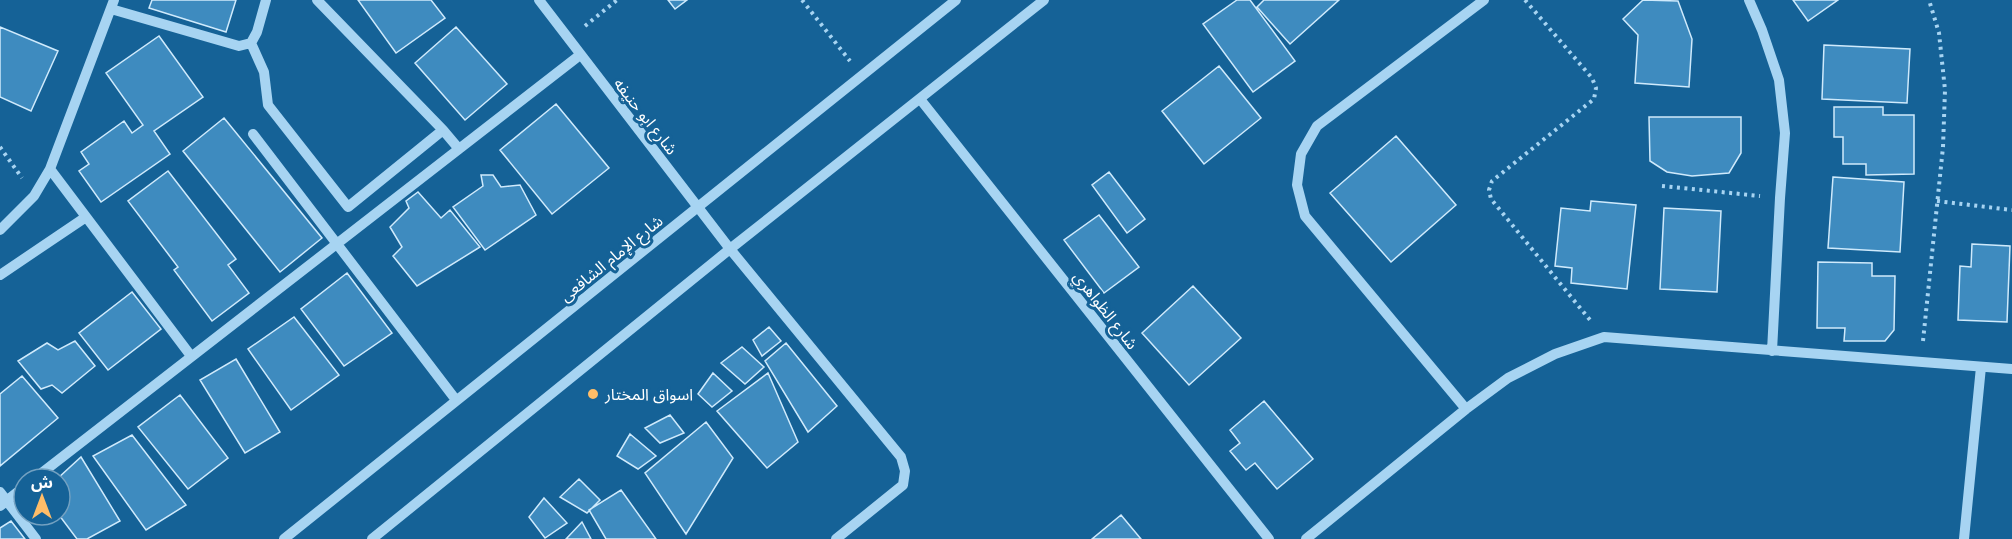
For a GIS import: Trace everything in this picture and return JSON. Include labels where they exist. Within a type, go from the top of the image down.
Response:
[{"type":"street","points":[[0,230],[34,196],[50,169],[113,4],[239,46],[251,43],[257,32],[266,0]]},
{"type":"street","points":[[317,0],[459,149]]},
{"type":"street","name":"شارع ابو حنيفه","points":[[539,0],[730,249],[901,457],[905,471],[903,485],[838,538]]},
{"type":"street","name":"شارع الإمام الشافعى","points":[[284,539],[956,0]]},
{"type":"street","points":[[372,539],[730,249],[1044,0]]},
{"type":"street","points":[[1749,0],[1779,80],[1785,133],[1772,351]]},
{"type":"street","points":[[1466,409],[1305,216],[1297,185],[1301,153],[1317,126],[1481,1]]},
{"type":"street","points":[[251,43],[264,72],[268,105],[348,207],[443,130]]},
{"type":"street","points":[[49,467],[580,55]]},
{"type":"street","name":"شارع الظواهري","points":[[920,99],[1269,539]]},
{"type":"street","points":[[254,135],[456,400]]},
{"type":"street","points":[[50,169],[191,356]]},
{"type":"street","points":[[0,275],[86,216]]},
{"type":"street","points":[[1306,539],[1466,409],[1508,378],[1555,354],[1604,337],[2012,369]]},
{"type":"street","points":[[1965,539],[1980,367]]},
{"type":"street","points":[[2,499],[36,539]]},
{"type":"path","points":[[568,40],[617,0]]},
{"type":"path","points":[[802,0],[862,76]]},
{"type":"path","points":[[1525,0],[1592,78],[1596,88],[1594,99],[1492,181],[1489,190],[1491,200],[1604,337]]},
{"type":"path","points":[[1921,363],[1943,147],[1945,90],[1939,33],[1929,0]]},
{"type":"path","points":[[0,147],[34,196]]},
{"type":"path","points":[[1662,186],[1780,198]]},
{"type":"path","points":[[1937,201],[2012,210]]},
{"type":"building","points":[[152,0],[236,0],[226,32],[149,8]]},
{"type":"building","points":[[358,0],[431,0],[445,18],[396,53]]},
{"type":"building","points":[[668,0],[687,0],[675,9]]},
{"type":"building","points":[[1237,0],[1250,0],[1295,61],[1253,92],[1203,24]]},
{"type":"building","points":[[1264,0],[1339,0],[1290,44],[1257,7]]},
{"type":"building","points":[[1643,0],[1678,1],[1692,39],[1689,87],[1635,83],[1638,35],[1623,19]]},
{"type":"building","points":[[1793,0],[1838,0],[1808,21]]},
{"type":"building","points":[[0,27],[58,51],[31,111],[0,97]]},
{"type":"building","points":[[456,27],[507,84],[465,120],[415,63]]},
{"type":"building","points":[[159,36],[203,97],[154,131],[170,154],[101,202],[79,171],[89,164],[81,152],[124,121],[132,133],[143,125],[106,73]]},
{"type":"building","points":[[1824,45],[1910,49],[1907,103],[1822,99]]},
{"type":"building","points":[[1219,66],[1261,118],[1204,164],[1162,111]]},
{"type":"building","points":[[556,104],[609,168],[552,214],[500,150]]},
{"type":"building","points":[[1834,107],[1883,107],[1883,115],[1914,115],[1914,174],[1866,175],[1866,164],[1843,164],[1843,137],[1834,137]]},
{"type":"building","points":[[1649,117],[1741,117],[1741,153],[1729,173],[1692,176],[1667,172],[1650,161]]},
{"type":"building","points":[[224,118],[322,238],[280,272],[183,151]]},
{"type":"building","points":[[1396,136],[1456,205],[1391,262],[1330,193]]},
{"type":"building","points":[[168,171],[236,259],[228,265],[249,293],[212,321],[174,270],[178,267],[128,201]]},
{"type":"building","points":[[1109,172],[1145,219],[1127,233],[1092,185]]},
{"type":"building","points":[[481,175],[493,175],[501,187],[520,185],[536,215],[485,250],[453,207],[483,186]]},
{"type":"building","points":[[1833,177],[1904,182],[1900,252],[1828,248]]},
{"type":"building","points":[[418,192],[441,218],[450,210],[480,247],[417,286],[393,256],[402,247],[390,227],[409,208],[406,201]]},
{"type":"building","points":[[1591,201],[1636,205],[1627,289],[1571,283],[1572,268],[1555,266],[1561,208],[1590,211]]},
{"type":"building","points":[[1664,208],[1721,211],[1717,292],[1660,289]]},
{"type":"building","points":[[1099,215],[1139,267],[1104,293],[1064,240]]},
{"type":"building","points":[[1972,244],[2010,246],[2007,322],[1958,320],[1960,266],[1971,267]]},
{"type":"building","points":[[1818,262],[1872,263],[1872,276],[1895,276],[1894,330],[1885,341],[1844,341],[1845,328],[1817,328]]},
{"type":"building","points":[[347,273],[392,333],[344,366],[301,309]]},
{"type":"building","points":[[1193,286],[1241,338],[1189,385],[1142,333]]},
{"type":"building","points":[[132,292],[161,329],[108,370],[79,333]]},
{"type":"building","points":[[294,317],[339,375],[291,410],[248,349]]},
{"type":"building","points":[[769,327],[781,341],[762,356],[753,340]]},
{"type":"building","points":[[75,341],[95,366],[62,393],[52,385],[41,389],[18,361],[47,343],[58,350]]},
{"type":"building","points":[[786,343],[837,406],[808,432],[765,361]]},
{"type":"building","points":[[742,347],[764,367],[745,384],[721,363]]},
{"type":"building","points":[[236,359],[280,432],[245,453],[200,380]]},
{"type":"building","points":[[713,373],[732,391],[712,407],[698,394]]},
{"type":"building","points":[[768,373],[798,442],[767,468],[717,411]]},
{"type":"building","points":[[22,376],[58,418],[0,466],[0,394]]},
{"type":"building","points":[[180,395],[228,458],[188,489],[138,427]]},
{"type":"building","points":[[1264,401],[1313,459],[1277,489],[1255,463],[1246,470],[1230,451],[1240,443],[1230,430]]},
{"type":"building","points":[[670,415],[684,433],[660,443],[645,428]]},
{"type":"building","points":[[706,422],[733,458],[686,534],[645,473]]},
{"type":"building","points":[[630,434],[656,456],[638,469],[617,456]]},
{"type":"building","points":[[132,435],[186,505],[146,530],[93,456]]},
{"type":"building","points":[[81,457],[120,521],[87,539],[77,539],[68,527],[72,527],[72,467],[70,467]]},
{"type":"building","points":[[579,479],[600,500],[587,513],[560,497]]},
{"type":"building","points":[[621,490],[656,539],[606,539],[589,510]]},
{"type":"building","points":[[544,498],[567,523],[545,538],[529,517]]},
{"type":"building","points":[[1121,515],[1141,539],[1092,539]]},
{"type":"building","points":[[11,521],[12,527],[16,527],[25,539],[0,539],[0,528]]},
{"type":"building","points":[[582,522],[591,539],[566,539]]},
{"type":"place","name":"اسواق المختار","points":[[593,394]]}]
